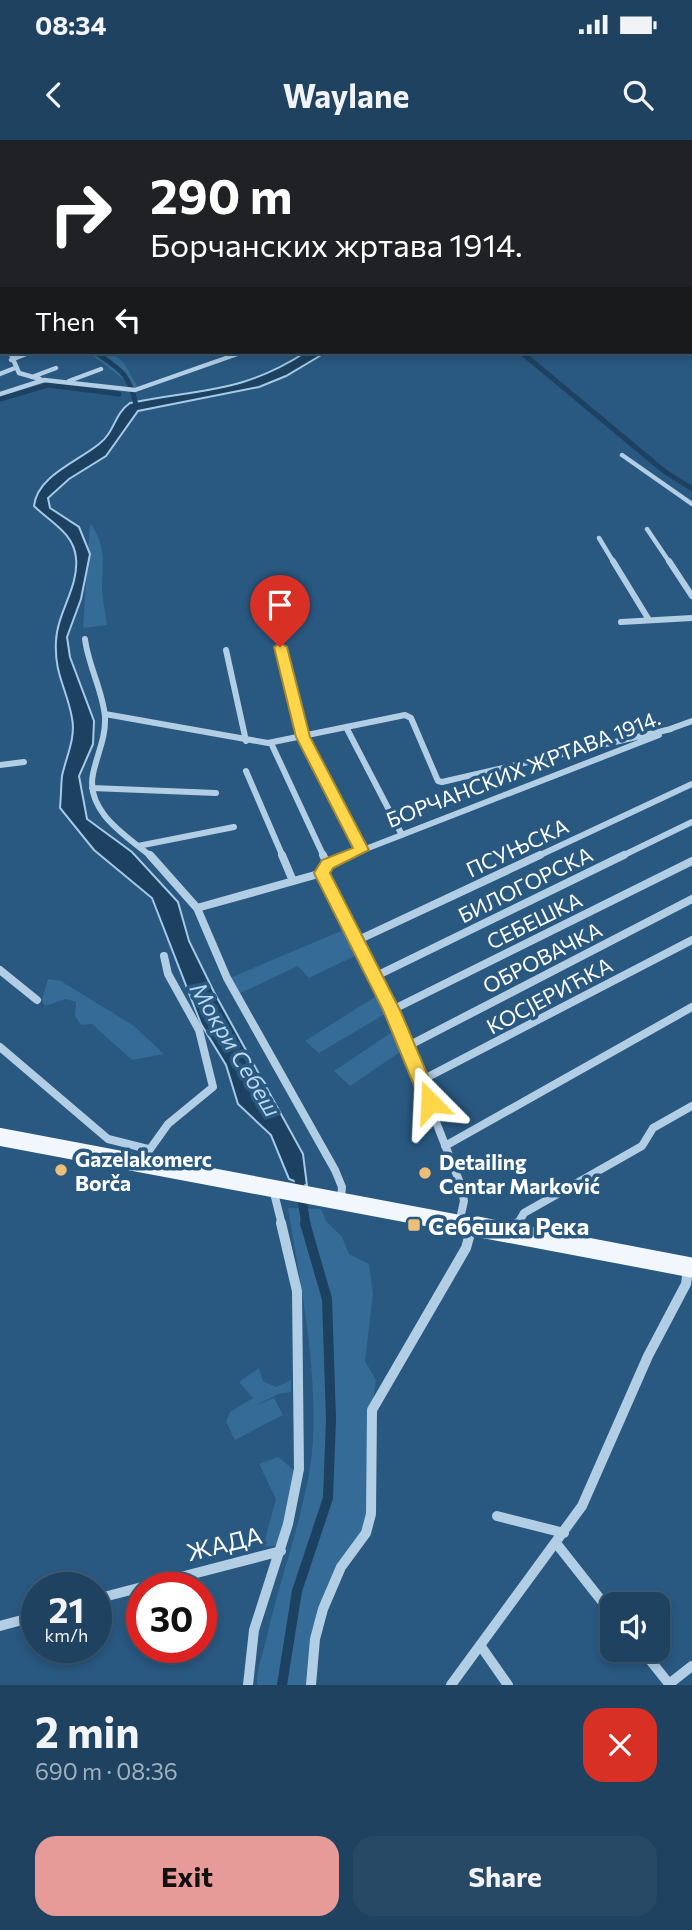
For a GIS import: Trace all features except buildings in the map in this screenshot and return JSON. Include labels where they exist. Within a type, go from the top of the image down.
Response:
[{"type":"main road","points":[[0,1133],[146,1154],[291,1192],[516,1229],[690,1267]]},
{"type":"main road","points":[[0,1141],[274,1193],[291,1192]]},
{"type":"main road","points":[[340,1201],[471,1230],[690,1267]]},
{"type":"street","points":[[10,354],[15,368],[32,377],[127,390],[135,390],[237,354]]},
{"type":"street","points":[[11,360],[26,354]]},
{"type":"street","points":[[0,374],[15,368]]},
{"type":"street","points":[[32,377],[55,368]]},
{"type":"street","points":[[68,382],[101,369]]},
{"type":"street","points":[[0,394],[44,380]]},
{"type":"street","points":[[622,455],[692,504]]},
{"type":"street","points":[[647,529],[692,596]]},
{"type":"street","points":[[600,538],[649,620]]},
{"type":"street","points":[[621,622],[692,618]]},
{"type":"street","points":[[85,639],[87,656],[105,714],[105,734],[92,788],[110,823],[168,872],[197,908],[227,978],[335,1170],[342,1187],[340,1201]]},
{"type":"street","points":[[280,647],[303,737],[362,850]]},
{"type":"street","points":[[226,650],[246,741]]},
{"type":"street","points":[[105,714],[246,741],[271,743],[402,714],[409,716],[438,780],[442,782],[671,729]]},
{"type":"street","name":"БОРЧАНСКИХ ЖРТАВА 1914.","points":[[327,864],[626,750],[692,721]]},
{"type":"street","points":[[346,727],[402,835]]},
{"type":"street","points":[[197,908],[322,873],[327,864],[271,743]]},
{"type":"street","points":[[0,765],[24,762]]},
{"type":"street","points":[[246,771],[293,881]]},
{"type":"street","name":"ПСУЊСКА","points":[[356,940],[692,784]]},
{"type":"street","points":[[92,788],[216,793]]},
{"type":"street","name":"БИЛОГОРСКА","points":[[374,977],[692,822]]},
{"type":"street","points":[[138,846],[234,827]]},
{"type":"street","name":"СЕБЕШКА","points":[[392,1010],[692,861]]},
{"type":"street","points":[[322,873],[392,1010],[422,1080],[462,1189],[464,1201],[460,1219]]},
{"type":"street","name":"ОБРОВАЧКА","points":[[408,1046],[692,899]]},
{"type":"street","name":"КОСЈЕРИЋКА","points":[[422,1080],[692,940]]},
{"type":"street","points":[[0,1047],[108,1139],[146,1154],[178,1113],[212,1087],[199,1030],[168,974],[164,956]]},
{"type":"street","points":[[0,970],[37,1000]]},
{"type":"street","points":[[445,1146],[692,1007]]},
{"type":"street","points":[[516,1229],[519,1218],[524,1213],[641,1147],[653,1128],[692,1106]]},
{"type":"street","points":[[248,1685],[252,1632],[281,1551],[298,1485],[300,1388],[297,1291],[274,1193]]},
{"type":"street","points":[[311,1685],[314,1639],[322,1614],[341,1568],[369,1527],[372,1487],[369,1431],[372,1410],[466,1248],[471,1230]]},
{"type":"street","points":[[451,1685],[564,1532],[587,1495],[648,1356],[686,1284],[690,1267]]},
{"type":"street","points":[[497,1516],[564,1532]]},
{"type":"street","points":[[556,1543],[600,1599]]},
{"type":"street","name":"ЖАДА","points":[[112,1595],[281,1551]]},
{"type":"street","points":[[0,1626],[21,1620]]},
{"type":"street","points":[[480,1645],[509,1685]]},
{"type":"street","points":[[651,1662],[669,1685],[692,1666]]},
{"type":"shaded area","points":[[91,354],[115,356],[125,364],[138,387],[129,388],[126,381]]},
{"type":"shaded area","points":[[90,523],[99,539],[102,554],[102,591],[107,625],[83,628]]},
{"type":"shaded area","points":[[348,928],[361,953],[309,978],[298,966],[234,996],[225,980]]},
{"type":"shaded area","points":[[48,979],[61,981],[134,1026],[164,1054],[132,1060],[92,1024],[81,1025],[75,1016],[76,1002],[66,999],[45,1006],[42,1000]]},
{"type":"shaded area","points":[[381,993],[390,1011],[319,1053],[305,1041]]},
{"type":"shaded area","points":[[398,1028],[406,1048],[350,1086],[334,1071]]},
{"type":"shaded area","points":[[288,1208],[321,1209],[326,1221],[342,1237],[349,1254],[369,1264],[373,1294],[365,1361],[376,1380],[369,1431],[369,1527],[349,1555],[314,1639],[311,1685],[257,1685],[257,1674],[306,1490],[313,1438],[312,1372]]},
{"type":"shaded area","points":[[259,1368],[263,1381],[276,1387],[291,1380],[291,1392],[278,1394],[255,1406],[274,1398],[283,1415],[235,1440],[226,1422],[230,1412],[253,1398],[239,1382]]},
{"type":"shaded area","points":[[278,1457],[294,1470],[293,1491],[280,1545],[263,1547],[276,1499],[259,1464]]},
{"type":"water","points":[[303,354],[323,354],[286,376],[259,387],[138,411],[106,456],[69,479],[48,498],[50,508],[79,527],[90,554],[81,599],[67,637],[70,657],[94,721],[93,744],[79,776],[87,819],[132,852],[178,902],[189,941],[214,992],[303,1154],[307,1186],[289,1179],[271,1135],[238,1104],[226,1065],[201,1024],[152,898],[94,850],[60,808],[62,776],[72,740],[73,725],[57,663],[56,641],[74,579],[76,558],[66,535],[34,506],[42,486],[59,470],[104,439],[130,403],[221,388],[283,366]]},
{"type":"waterway","points":[[98,354],[123,373],[136,405]]},
{"type":"waterway","points":[[523,354],[664,471],[692,489]]},
{"type":"waterway","points":[[0,399],[48,385],[119,394]]},
{"type":"waterway","name":"Мокри Себеш","points":[[298,1173],[306,1225]]},
{"type":"waterway","name":"Мокри Себеш","points":[[282,1685],[297,1591],[328,1498],[331,1419],[327,1299],[305,1223]]},
{"type":"place","name":"Gazelakomerc Borča","points":[[61,1170]]},
{"type":"place","name":"Detailing Centar Marković","points":[[425,1173]]},
{"type":"place","name":"Себешка Река","points":[[414,1225]]},
{"type":"route","points":[[280,647],[303,737],[362,850],[327,864],[322,873],[392,1010],[430,1102]]}]
